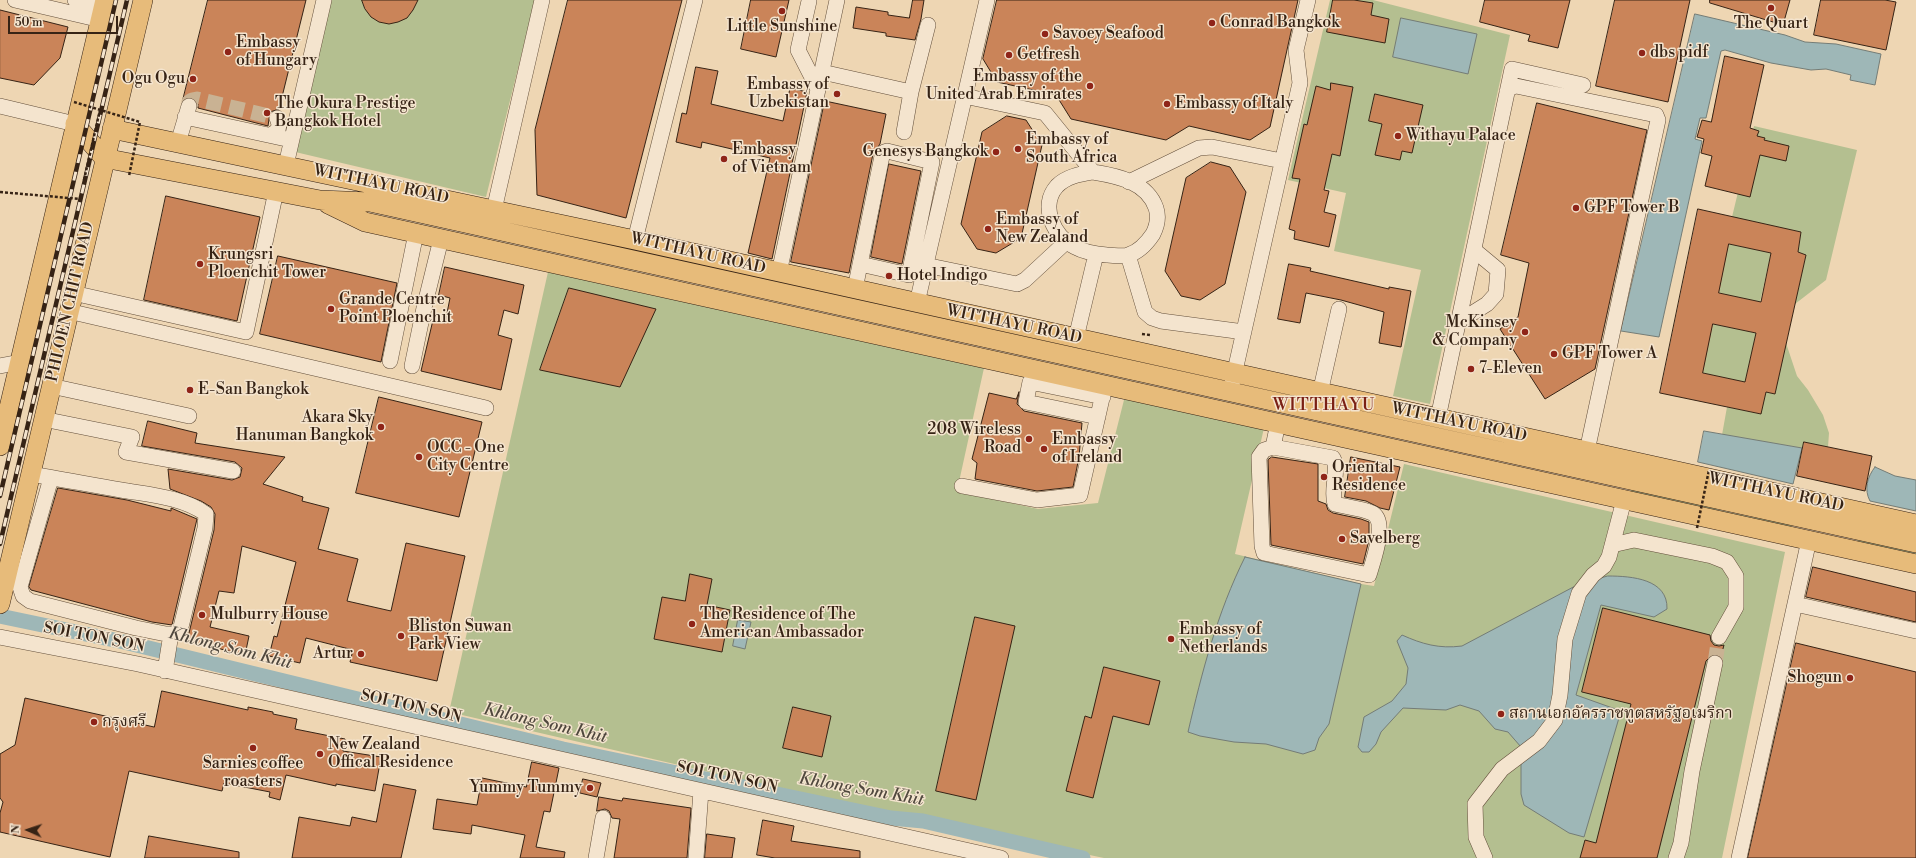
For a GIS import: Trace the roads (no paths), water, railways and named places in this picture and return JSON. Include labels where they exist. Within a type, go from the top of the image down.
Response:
[{"type":"main road","name":"PHLOEN CHIT ROAD","points":[[0,604],[104,158],[143,0]]},
{"type":"main road","points":[[0,446],[103,9]]},
{"type":"main road","points":[[75,124],[104,158]]},
{"type":"main road","name":"WITTHAYU ROAD","points":[[112,129],[635,240],[1916,524]]},
{"type":"main road","name":"WITTHAYU ROAD","points":[[104,158],[320,200],[370,202],[1916,543]]},
{"type":"main road","name":"WITTHAYU ROAD","points":[[320,200],[365,222],[1104,391],[1278,423],[1916,564]]},
{"type":"main road","points":[[1193,384],[1196,365]]},
{"type":"main road","points":[[1433,417],[1454,441]]},
{"type":"main road","points":[[1624,500],[1632,461]]},
{"type":"main road","points":[[1814,541],[1824,523],[1829,504]]},
{"type":"street","points":[[15,0],[103,9]]},
{"type":"street","points":[[75,0],[103,9]]},
{"type":"street","points":[[286,165],[324,0]]},
{"type":"street","points":[[494,210],[542,0]]},
{"type":"street","points":[[635,240],[695,0]]},
{"type":"street","points":[[779,273],[837,0]]},
{"type":"street","points":[[916,303],[987,0]]},
{"type":"street","points":[[1230,392],[1300,83],[1296,50],[1308,0]]},
{"type":"street","points":[[809,1],[798,50],[818,90]]},
{"type":"street","points":[[904,132],[911,92],[928,25]]},
{"type":"street","points":[[1433,417],[1460,320],[1512,69],[1583,85]]},
{"type":"street","points":[[822,72],[911,92]]},
{"type":"street","points":[[1507,92],[1510,88],[1516,86],[1656,115],[1658,120],[1587,451]]},
{"type":"street","points":[[964,96],[1045,113],[1094,172]]},
{"type":"street","points":[[0,106],[75,124]]},
{"type":"street","points":[[178,143],[187,111],[291,140]]},
{"type":"street","points":[[271,135],[278,130],[279,124],[277,118],[295,122]]},
{"type":"street","points":[[1130,182],[1198,148],[1212,147],[1282,161]]},
{"type":"street","points":[[855,289],[860,264],[884,152],[932,162],[909,275],[860,264]]},
{"type":"street","points":[[1094,172],[1130,182],[1142,188],[1152,198],[1157,212],[1157,226],[1150,238],[1140,249],[1128,255],[1096,254],[1075,248],[1066,242],[1054,228],[1050,215],[1050,200],[1056,187],[1065,180],[1080,174],[1094,172]]},
{"type":"street","points":[[71,302],[246,332],[276,191]]},
{"type":"street","points":[[390,361],[398,324],[402,318],[418,234]]},
{"type":"street","points":[[412,366],[424,308],[441,239]]},
{"type":"street","points":[[925,265],[1017,284],[1025,280],[1066,242]]},
{"type":"street","points":[[1460,320],[1487,304],[1496,294],[1498,270],[1474,250]]},
{"type":"street","points":[[1076,338],[1096,254]]},
{"type":"street","points":[[1128,255],[1145,312],[1152,318],[1161,321],[1244,332]]},
{"type":"street","points":[[71,302],[486,408]]},
{"type":"street","points":[[1320,393],[1339,309]]},
{"type":"street","points":[[0,366],[20,362]]},
{"type":"street","points":[[962,486],[1037,500],[1080,495],[1098,417],[1104,391],[1030,382],[1026,402],[1098,417]]},
{"type":"street","points":[[51,386],[190,416]]},
{"type":"street","points":[[43,419],[132,437],[126,452],[233,471]]},
{"type":"street","points":[[1273,447],[1278,423]]},
{"type":"street","points":[[1273,447],[1333,458],[1336,463],[1332,491],[1335,504],[1372,513],[1381,527],[1369,575],[1264,553],[1262,546],[1259,457],[1264,450],[1273,447]]},
{"type":"street","points":[[30,474],[170,499],[196,507],[206,514],[205,528],[180,631],[171,635],[136,628],[30,601],[23,596],[20,587],[51,478]]},
{"type":"street","points":[[1485,858],[1476,836],[1474,804],[1502,769],[1515,757],[1538,741],[1555,720],[1560,695],[1566,639],[1579,593],[1592,575],[1604,566],[1609,557],[1624,500]]},
{"type":"street","points":[[1612,545],[1634,540],[1712,556],[1727,562],[1736,576],[1736,607],[1719,637]]},
{"type":"street","points":[[1739,858],[1795,604],[1814,541]]},
{"type":"street","points":[[1795,604],[1916,631]]},
{"type":"street","points":[[166,664],[171,635]]},
{"type":"street","name":"SOI TON SON","points":[[0,637],[166,664],[702,791],[1001,858]]},
{"type":"street","points":[[1676,858],[1680,843],[1692,771],[1715,663]]},
{"type":"street","points":[[696,858],[702,791]]},
{"type":"street","points":[[596,858],[603,818]]},
{"type":"water","points":[[1695,14],[1785,35],[1805,42],[1836,44],[1881,54],[1875,85],[1850,80],[1851,75],[1826,69],[1811,70],[1771,63],[1725,50],[1721,51],[1706,118],[1700,118],[1695,139],[1702,141],[1659,337],[1621,331]]},
{"type":"water","points":[[1401,18],[1477,34],[1468,74],[1393,57]]},
{"type":"water","points":[[1704,431],[1802,448],[1793,484],[1698,462]]},
{"type":"water","points":[[1875,467],[1895,476],[1916,480],[1916,511],[1870,501],[1867,492],[1867,484],[1868,479]]},
{"type":"water","points":[[1245,557],[1361,584],[1329,724],[1319,738],[1315,750],[1303,754],[1266,744],[1234,742],[1200,736],[1188,732],[1218,621]]},
{"type":"water","points":[[1608,576],[1627,577],[1647,581],[1655,585],[1662,591],[1666,599],[1667,609],[1654,617],[1601,605],[1576,695],[1621,711],[1584,837],[1569,833],[1524,805],[1521,794],[1521,747],[1508,732],[1495,729],[1479,711],[1460,705],[1446,710],[1403,708],[1381,732],[1376,744],[1369,752],[1362,752],[1358,747],[1364,717],[1392,701],[1406,684],[1408,668],[1397,641],[1402,635],[1431,645],[1446,647],[1462,646],[1579,584]]},
{"type":"water","points":[[738,620],[751,622],[745,649],[733,646]]},
{"type":"waterway","name":"Khlong Som Khit","points":[[0,616],[124,642],[563,749],[891,818],[923,821],[1083,858]]},
{"type":"tunnel","points":[[189,106],[189,102],[197,99],[277,118]]},
{"type":"tunnel","points":[[1715,663],[1719,637]]},
{"type":"railway","points":[[0,496],[116,0]]},
{"type":"railway","points":[[0,544],[127,0]]},
{"type":"place","name":"The Quart","points":[[1771,8]]},
{"type":"place","name":"Little Sunshine","points":[[782,11]]},
{"type":"place","name":"Conrad Bangkok","points":[[1212,23]]},
{"type":"place","name":"Savoey Seafood","points":[[1045,34]]},
{"type":"place","name":"Embassy of Hungary","points":[[228,52]]},
{"type":"place","name":"dbs pidf","points":[[1642,53]]},
{"type":"place","name":"Getfresh","points":[[1009,55]]},
{"type":"place","name":"Ogu Ogu","points":[[193,79]]},
{"type":"place","name":"Embassy of the United Arab Emirates","points":[[1090,86]]},
{"type":"place","name":"Embassy of Uzbekistan","points":[[837,94]]},
{"type":"place","name":"Embassy of Italy","points":[[1167,104]]},
{"type":"place","name":"The Okura Prestige Bangkok Hotel","points":[[267,113]]},
{"type":"place","name":"Withayu Palace","points":[[1398,136]]},
{"type":"place","name":"Embassy of South Africa","points":[[1018,149]]},
{"type":"place","name":"Genesys Bangkok","points":[[996,152]]},
{"type":"place","name":"Embassy of Vietnam","points":[[724,159]]},
{"type":"place","name":"GPF Tower B","points":[[1576,208]]},
{"type":"place","name":"Embassy of New Zealand","points":[[988,229]]},
{"type":"place","name":"Krungsri Ploenchit Tower","points":[[200,264]]},
{"type":"place","name":"Hotel Indigo","points":[[889,276]]},
{"type":"place","name":"Grande Centre Point Ploenchit","points":[[331,309]]},
{"type":"place","name":"McKinsey & Company","points":[[1525,332]]},
{"type":"place","name":"GPF Tower A","points":[[1554,354]]},
{"type":"place","name":"7-Eleven","points":[[1471,369]]},
{"type":"place","name":"E-San Bangkok","points":[[190,390]]},
{"type":"place","name":"Akara Sky Hanuman Bangkok","points":[[381,427]]},
{"type":"place","name":"208 Wireless Road","points":[[1029,439]]},
{"type":"place","name":"Embassy of Ireland","points":[[1044,449]]},
{"type":"place","name":"OCC - One City Centre","points":[[419,457]]},
{"type":"place","name":"Oriental Residence","points":[[1324,477]]},
{"type":"place","name":"Savelberg","points":[[1342,539]]},
{"type":"place","name":"Mulburry House","points":[[202,615]]},
{"type":"place","name":"The Residence of The American Ambassador","points":[[692,624]]},
{"type":"place","name":"Bliston Suwan Park View","points":[[401,636]]},
{"type":"place","name":"Embassy of Netherlands","points":[[1171,639]]},
{"type":"place","name":"Artur","points":[[361,654]]},
{"type":"place","name":"Shogun","points":[[1850,678]]},
{"type":"place","name":"สถานเอกอัครราชทูตสหรัฐอเมริกา","points":[[1501,714]]},
{"type":"place","name":"กรุงศรี","points":[[94,722]]},
{"type":"place","name":"Sarnies coffee roasters","points":[[253,748]]},
{"type":"place","name":"New Zealand Offical Residence","points":[[320,754]]},
{"type":"place","name":"Yummy Tummy","points":[[590,788]]},
{"type":"district","name":"WITTHAYU","points":[[1324,406]]}]
